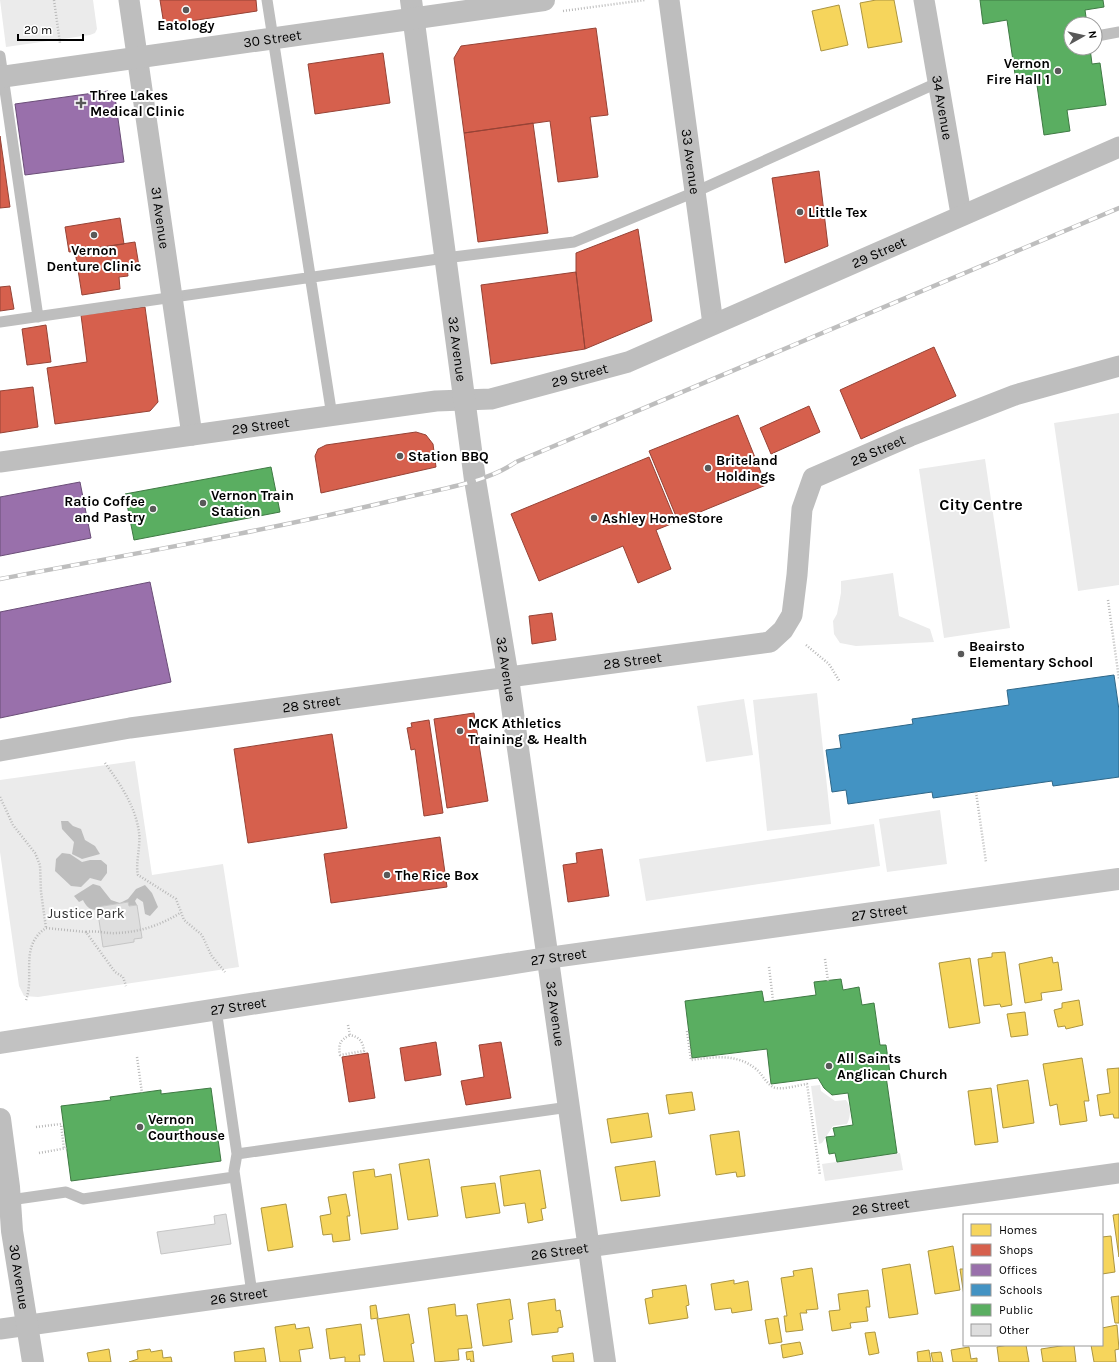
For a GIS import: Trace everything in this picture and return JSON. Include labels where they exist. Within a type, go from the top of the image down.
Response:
[{"type":"main road","name":"27 Street","points":[[0,1043],[547,958],[1119,879]]},
{"type":"street","name":"31 Avenue","points":[[129,0],[192,435]]},
{"type":"street","name":"30 Street","points":[[1,70],[137,58],[273,39],[412,9],[544,0]]},
{"type":"street","name":"33 Avenue","points":[[669,0],[713,324]]},
{"type":"street","name":"34 Avenue","points":[[924,0],[937,83],[961,214]]},
{"type":"street","name":"32 Avenue","points":[[412,9],[475,480],[508,678],[605,1362]]},
{"type":"street","name":"29 Street","points":[[0,462],[436,401],[491,399],[516,394],[628,362],[961,214],[1119,147]]},
{"type":"street","name":"28 Street","points":[[0,751],[130,728],[770,642],[783,630],[792,615],[797,575],[802,509],[813,478],[910,436],[1015,395],[1119,366]]},
{"type":"street","name":"30 Avenue","points":[[0,1119],[6,1192],[33,1362]]},
{"type":"street","name":"26 Street","points":[[0,1329],[1119,1173]]},
{"type":"lane","points":[[267,0],[332,416]]},
{"type":"lane","points":[[1103,35],[1119,32]]},
{"type":"lane","points":[[1,70],[38,317]]},
{"type":"lane","points":[[0,322],[445,258],[574,242],[695,192],[937,83]]},
{"type":"lane","points":[[216,1009],[237,1154],[234,1177],[252,1293]]},
{"type":"lane","points":[[237,1154],[569,1107]]},
{"type":"lane","points":[[6,1192],[66,1192],[83,1199],[234,1177]]},
{"type":"path","points":[[54,0],[60,43]]},
{"type":"path","points":[[1108,600],[1119,679]]},
{"type":"path","points":[[806,645],[829,664],[840,682]]},
{"type":"path","points":[[105,763],[127,794],[139,831],[140,854],[137,868],[138,875],[176,899],[180,913],[184,920],[202,935],[212,955],[225,972]]},
{"type":"path","points":[[976,792],[986,862]]},
{"type":"path","points":[[0,797],[14,825],[35,853],[40,865],[41,892],[46,928]]},
{"type":"path","points":[[26,1000],[29,992],[28,968],[32,945],[38,934],[46,928],[86,932],[96,930],[101,933],[117,933],[141,930],[162,924],[180,913]]},
{"type":"path","points":[[86,932],[114,972],[122,977],[126,986]]},
{"type":"path","points":[[825,959],[828,981]]},
{"type":"path","points":[[768,967],[773,1000]]},
{"type":"path","points":[[348,1025],[350,1035]]},
{"type":"path","points":[[686,1031],[691,1060],[719,1057],[739,1059],[756,1068],[773,1087],[778,1088],[807,1084],[820,1175]]},
{"type":"path","points":[[350,1035],[356,1036],[360,1040],[364,1051],[340,1055],[340,1043],[342,1039],[350,1035]]},
{"type":"path","points":[[137,1057],[142,1093]]},
{"type":"path","points":[[36,1127],[61,1124],[65,1148],[39,1153]]},
{"type":"green space","points":[[0,0],[93,0],[97,29],[95,33],[90,35],[6,47]]},
{"type":"green space","points":[[1119,413],[1119,585],[1078,591],[1054,423]]},
{"type":"green space","points":[[985,459],[1010,628],[944,638],[919,469]]},
{"type":"green space","points":[[893,573],[899,616],[930,629],[934,642],[856,646],[840,643],[834,634],[833,621],[837,614],[841,593],[841,581]]},
{"type":"green space","points":[[817,693],[831,824],[767,831],[753,700]]},
{"type":"green space","points":[[744,699],[753,755],[706,762],[697,706]]},
{"type":"green space","name":"Justice Park","points":[[135,761],[152,875],[223,864],[239,967],[38,997],[24,996],[19,986],[0,852],[0,780]]},
{"type":"green space","points":[[940,810],[947,864],[887,872],[879,819]]},
{"type":"green space","points":[[874,824],[880,866],[646,901],[639,859]]},
{"type":"green space","points":[[820,1085],[821,1091],[835,1101],[846,1100],[849,1105],[850,1112],[847,1124],[833,1126],[822,1143],[819,1144],[811,1086]]},
{"type":"green space","points":[[900,1153],[903,1170],[825,1181],[822,1164]]},
{"type":"shaded area","points":[[61,821],[68,821],[73,826],[81,829],[85,840],[95,846],[100,854],[82,859],[72,854],[74,842],[62,829]]},
{"type":"shaded area","points":[[62,853],[70,854],[82,862],[101,860],[107,865],[107,873],[101,881],[90,878],[81,887],[71,886],[55,871],[56,859]]},
{"type":"shaded area","points":[[93,884],[100,886],[111,900],[120,903],[128,899],[136,889],[145,885],[152,893],[158,907],[150,916],[145,914],[143,902],[137,898],[135,901],[137,905],[129,906],[128,902],[97,907],[97,910],[92,909],[87,906],[83,900],[79,902],[74,896]]},
{"type":"building: Homes","points":[[876,0],[894,0],[902,42],[868,48],[860,3]]},
{"type":"building: Homes","points":[[839,5],[848,45],[821,51],[812,11]]},
{"type":"building: Homes","points":[[1005,952],[1012,1005],[1001,1007],[1000,1004],[984,1006],[978,959],[992,957],[992,953]]},
{"type":"building: Homes","points":[[1052,957],[1053,963],[1058,962],[1062,990],[1041,993],[1042,1000],[1025,1003],[1019,964]]},
{"type":"building: Homes","points":[[970,958],[980,1023],[949,1028],[939,963]]},
{"type":"building: Homes","points":[[1079,1000],[1083,1025],[1066,1029],[1065,1026],[1058,1027],[1054,1010],[1062,1008],[1062,1003]]},
{"type":"building: Homes","points":[[1025,1012],[1028,1035],[1011,1037],[1007,1014]]},
{"type":"building: Homes","points":[[1082,1058],[1089,1101],[1084,1101],[1087,1121],[1060,1125],[1057,1104],[1050,1106],[1043,1064]]},
{"type":"building: Homes","points":[[1119,1068],[1119,1118],[1114,1118],[1113,1114],[1100,1116],[1097,1095],[1110,1093],[1107,1069]]},
{"type":"building: Homes","points":[[1028,1080],[1034,1123],[1003,1128],[997,1085]]},
{"type":"building: Homes","points":[[991,1088],[998,1142],[975,1145],[968,1091]]},
{"type":"building: Homes","points":[[692,1092],[695,1110],[669,1114],[666,1095]]},
{"type":"building: Homes","points":[[648,1113],[652,1137],[611,1143],[607,1119]]},
{"type":"building: Homes","points":[[739,1131],[745,1176],[737,1177],[736,1172],[716,1175],[710,1135]]},
{"type":"building: Homes","points":[[429,1159],[438,1216],[408,1220],[399,1164]]},
{"type":"building: Homes","points":[[655,1161],[660,1196],[621,1201],[615,1167]]},
{"type":"building: Homes","points":[[374,1169],[375,1177],[391,1174],[398,1229],[361,1234],[353,1172]]},
{"type":"building: Homes","points":[[540,1170],[546,1208],[541,1209],[543,1220],[528,1223],[525,1203],[504,1206],[500,1176]]},
{"type":"building: Homes","points":[[495,1183],[500,1213],[466,1218],[461,1187]]},
{"type":"building: Homes","points":[[346,1194],[350,1216],[347,1216],[350,1240],[333,1242],[332,1234],[323,1235],[320,1216],[331,1214],[328,1197]]},
{"type":"building: Homes","points":[[286,1204],[293,1247],[268,1251],[261,1208]]},
{"type":"building: Homes","points":[[1119,1214],[1119,1257],[1113,1215]]},
{"type":"building: Homes","points":[[1111,1236],[1115,1272],[1103,1274],[1103,1237]]},
{"type":"building: Homes","points":[[953,1246],[960,1290],[935,1294],[928,1251]]},
{"type":"building: Homes","points":[[910,1264],[918,1314],[889,1318],[882,1269]]},
{"type":"building: Homes","points":[[812,1268],[818,1309],[806,1310],[807,1313],[800,1313],[803,1330],[786,1332],[784,1316],[787,1316],[781,1278],[794,1276],[793,1271]]},
{"type":"building: Homes","points":[[960,1269],[963,1269],[963,1289]]},
{"type":"building: Homes","points":[[734,1280],[734,1284],[748,1281],[752,1310],[732,1313],[731,1308],[715,1310],[711,1284]]},
{"type":"building: Homes","points":[[686,1285],[689,1305],[686,1306],[688,1318],[649,1324],[645,1299],[653,1297],[652,1290]]},
{"type":"building: Homes","points":[[868,1290],[870,1307],[866,1307],[868,1321],[850,1323],[851,1328],[832,1331],[829,1311],[840,1310],[838,1294]]},
{"type":"building: Homes","points":[[1119,1296],[1119,1323],[1115,1323],[1111,1297]]},
{"type":"building: Homes","points":[[510,1299],[513,1319],[509,1320],[512,1342],[483,1346],[477,1304]]},
{"type":"building: Homes","points":[[555,1299],[556,1311],[560,1310],[563,1327],[558,1328],[558,1332],[532,1335],[528,1303]]},
{"type":"building: Homes","points":[[455,1304],[456,1316],[467,1315],[472,1348],[458,1349],[459,1360],[435,1362],[428,1308]]},
{"type":"building: Homes","points":[[376,1305],[378,1318],[371,1319],[370,1306]]},
{"type":"building: Homes","points":[[409,1314],[414,1343],[411,1344],[414,1362],[384,1362],[377,1319]]},
{"type":"building: Homes","points":[[778,1318],[782,1342],[769,1344],[765,1320]]},
{"type":"building: Homes","points":[[295,1324],[296,1329],[309,1327],[313,1348],[299,1350],[301,1362],[280,1362],[275,1327]]},
{"type":"building: Homes","points":[[361,1324],[365,1355],[359,1355],[360,1362],[345,1362],[345,1357],[330,1359],[326,1329]]},
{"type":"building: Homes","points":[[1117,1325],[1119,1349],[1115,1350],[1116,1362],[1094,1362],[1091,1346],[1103,1346],[1103,1328]]},
{"type":"building: Homes","points":[[875,1332],[879,1353],[869,1355],[865,1333]]},
{"type":"building: Homes","points":[[800,1342],[803,1354],[783,1358],[781,1345]]},
{"type":"building: Homes","points":[[1026,1346],[1029,1362],[999,1362],[997,1347]]},
{"type":"building: Homes","points":[[1060,1346],[1074,1346],[1076,1362],[1043,1362],[1041,1349]]},
{"type":"building: Homes","points":[[969,1347],[971,1359],[977,1358],[977,1362],[953,1362],[951,1350]]},
{"type":"building: Homes","points":[[264,1348],[266,1362],[235,1362],[234,1352]]},
{"type":"building: Homes","points":[[109,1349],[111,1362],[89,1362],[87,1353]]},
{"type":"building: Homes","points":[[150,1349],[151,1352],[162,1350],[163,1358],[171,1357],[172,1362],[129,1362],[138,1359],[137,1351]]},
{"type":"building: Homes","points":[[929,1350],[931,1362],[918,1362],[917,1352]]},
{"type":"building: Homes","points":[[473,1351],[474,1362],[471,1362],[470,1359],[467,1360],[466,1352]]},
{"type":"building: Homes","points":[[941,1352],[943,1362],[933,1362],[931,1353]]},
{"type":"building: Homes","points":[[573,1353],[574,1362],[553,1362],[552,1356]]},
{"type":"building: Shops","points":[[160,0],[256,0],[257,11],[164,25]]},
{"type":"building: Shops","points":[[596,28],[608,115],[590,117],[598,177],[558,182],[550,121],[464,133],[454,58],[461,46]]},
{"type":"building: Shops","points":[[383,53],[390,103],[315,114],[308,64]]},
{"type":"building: Shops","points":[[533,123],[548,233],[478,242],[464,133]]},
{"type":"building: Shops","points":[[0,136],[10,207],[0,208]]},
{"type":"building: Shops","name":"Little Tex","points":[[819,171],[828,246],[785,263],[772,178]]},
{"type":"building: Shops","name":"Vernon Denture Clinic","points":[[120,218],[124,244],[69,252],[65,227]]},
{"type":"building: Shops","points":[[638,229],[652,321],[585,349],[576,272],[576,253]]},
{"type":"building: Shops","points":[[135,242],[139,266],[127,268],[128,276],[119,277],[120,289],[82,295],[75,251]]},
{"type":"building: Shops","points":[[576,272],[585,349],[491,364],[481,285]]},
{"type":"building: Shops","points":[[10,286],[14,309],[0,311],[0,287]]},
{"type":"building: Shops","points":[[145,307],[158,402],[150,411],[55,424],[47,368],[87,362],[81,315]]},
{"type":"building: Shops","points":[[46,325],[51,362],[27,365],[22,329]]},
{"type":"building: Shops","points":[[934,347],[956,396],[861,439],[840,390]]},
{"type":"building: Shops","points":[[33,387],[38,427],[0,433],[0,391]]},
{"type":"building: Shops","points":[[809,406],[820,432],[771,454],[760,428]]},
{"type":"building: Shops","name":"Briteland Holdings","points":[[738,415],[766,485],[678,521],[649,451]]},
{"type":"building: Shops","points":[[416,432],[426,435],[433,444],[436,467],[321,493],[315,456],[318,449],[326,445]]},
{"type":"building: Shops","name":"Ashley HomeStore","points":[[649,457],[676,522],[656,530],[671,569],[638,583],[623,546],[539,581],[511,514]]},
{"type":"building: Shops","points":[[552,613],[556,640],[532,644],[529,616]]},
{"type":"building: Shops","points":[[474,713],[488,801],[447,808],[434,719]]},
{"type":"building: Shops","points":[[429,720],[443,813],[424,816],[415,749],[411,750],[407,728],[412,727],[411,723]]},
{"type":"building: Shops","points":[[332,734],[347,828],[248,843],[234,749]]},
{"type":"building: Shops","points":[[440,837],[447,887],[331,903],[324,854]]},
{"type":"building: Shops","points":[[602,849],[609,896],[568,902],[563,865],[577,863],[576,853]]},
{"type":"building: Shops","points":[[436,1042],[441,1075],[405,1081],[400,1048]]},
{"type":"building: Shops","points":[[501,1042],[511,1098],[466,1105],[461,1081],[484,1077],[479,1045]]},
{"type":"building: Shops","points":[[368,1053],[375,1098],[349,1102],[342,1057]]},
{"type":"building: Offices","points":[[108,91],[115,97],[124,162],[25,175],[15,104]]},
{"type":"building: Offices","points":[[80,482],[91,538],[0,556],[0,497]]},
{"type":"building: Offices","points":[[150,582],[171,682],[0,718],[0,612]]},
{"type":"building: Schools","points":[[1114,675],[1119,710],[1119,777],[1053,786],[1052,781],[933,798],[932,792],[848,804],[846,790],[832,792],[826,750],[841,748],[839,735],[913,724],[912,719],[1009,705],[1007,690]]},
{"type":"building: Public","name":"Vernon Fire Hall 1","points":[[980,0],[1103,0],[1104,7],[1085,10],[1086,16],[1063,16],[1063,56],[1091,56],[1092,64],[1100,63],[1106,105],[1067,110],[1070,131],[1044,135],[1036,78],[1016,81],[1007,20],[983,24]]},
{"type":"building: Public","name":"Vernon Train Station","points":[[271,467],[280,512],[134,540],[125,494]]},
{"type":"building: Public","name":"All Saints Anglican Church","points":[[841,979],[843,990],[859,987],[862,1005],[874,1003],[880,1045],[886,1045],[890,1073],[886,1076],[897,1153],[837,1162],[835,1153],[829,1154],[826,1137],[835,1136],[833,1128],[853,1125],[848,1093],[832,1095],[824,1088],[818,1078],[771,1084],[767,1049],[692,1058],[685,1001],[762,991],[764,1002],[816,995],[814,982]]},
{"type":"building: Public","name":"Vernon Courthouse","points":[[211,1088],[221,1161],[71,1181],[61,1106],[111,1100],[110,1097],[161,1090],[161,1094]]},
{"type":"building: Other","points":[[128,902],[129,906],[137,905],[142,938],[134,939],[134,942],[103,947],[97,907]]},
{"type":"building: Other","points":[[226,1214],[231,1244],[161,1254],[157,1232],[215,1224],[214,1216]]},
{"type":"railway","points":[[0,579],[297,522],[458,486],[474,481],[489,476],[516,462],[1119,208]]},
{"type":"place","name":"Eatology","points":[[186,10]]},
{"type":"place","name":"Vernon Fire Hall 1","points":[[1058,71]]},
{"type":"place","name":"Three Lakes Medical Clinic","points":[[81,103]]},
{"type":"place","name":"Little Tex","points":[[800,212]]},
{"type":"place","name":"Vernon Denture Clinic","points":[[94,235]]},
{"type":"place","name":"Station BBQ","points":[[400,456]]},
{"type":"place","name":"Briteland Holdings","points":[[708,468]]},
{"type":"place","name":"Vernon Train Station","points":[[203,503]]},
{"type":"place","name":"Ratio Coffee and Pastry","points":[[153,509]]},
{"type":"place","name":"Ashley HomeStore","points":[[594,518]]},
{"type":"place","name":"Beairsto Elementary School","points":[[961,654]]},
{"type":"place","name":"MCK Athletics Training & Health","points":[[460,731]]},
{"type":"place","name":"The Rice Box","points":[[387,875]]},
{"type":"place","name":"All Saints Anglican Church","points":[[829,1066]]},
{"type":"place","name":"Vernon Courthouse","points":[[140,1127]]},
{"type":"district","name":"City Centre","points":[[981,504]]}]
